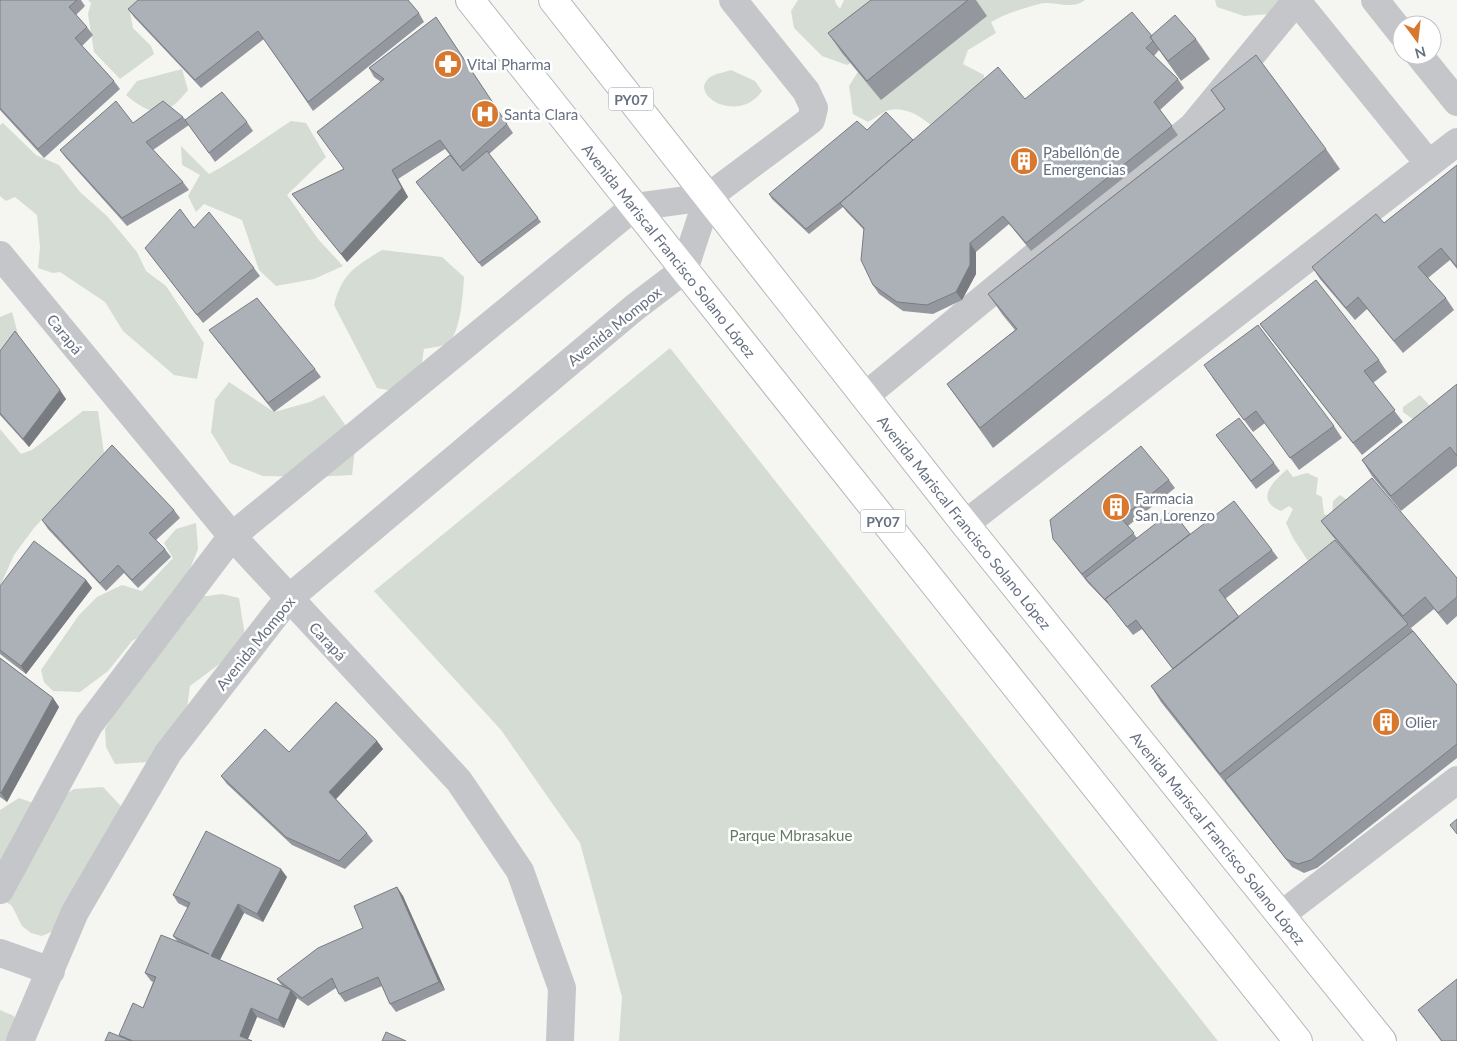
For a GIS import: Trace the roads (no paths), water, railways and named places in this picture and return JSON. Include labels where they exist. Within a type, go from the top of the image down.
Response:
[{"type":"main road","name":"Avenida Mariscal Francisco Solano López","points":[[470,0],[1298,1041]]},
{"type":"main road","name":"Avenida Mariscal Francisco Solano López","points":[[553,0],[965,524],[1382,1041]]},
{"type":"street","points":[[0,890],[89,725],[232,536],[634,207],[708,197],[812,120],[814,108],[806,91],[733,0]]},
{"type":"street","points":[[865,396],[1194,126],[1296,0],[1429,164]]},
{"type":"street","points":[[1375,0],[1392,21]]},
{"type":"street","points":[[1427,65],[1457,102]]},
{"type":"street","points":[[965,524],[1457,142]]},
{"type":"street","points":[[684,270],[708,197]]},
{"type":"street","name":"Carapá","points":[[0,255],[232,536],[288,599],[458,781],[520,871],[562,988],[560,1041]]},
{"type":"street","name":"Avenida Mompox","points":[[20,1041],[75,912],[168,753],[288,599],[634,308],[684,270]]},
{"type":"street","points":[[1281,915],[1457,780]]},
{"type":"street","points":[[0,953],[51,971]]},
{"type":"place","name":"Vital Pharma","points":[[448,64]]},
{"type":"place","name":"Santa Clara","points":[[485,114]]},
{"type":"place","name":"Pabellón de Emergencias","points":[[1024,161]]},
{"type":"place","name":"Farmacia San Lorenzo","points":[[1116,507]]},
{"type":"place","name":"Olier","points":[[1386,722]]},
{"type":"park label","name":"Parque Mbrasakue","points":[[791,835]]}]
